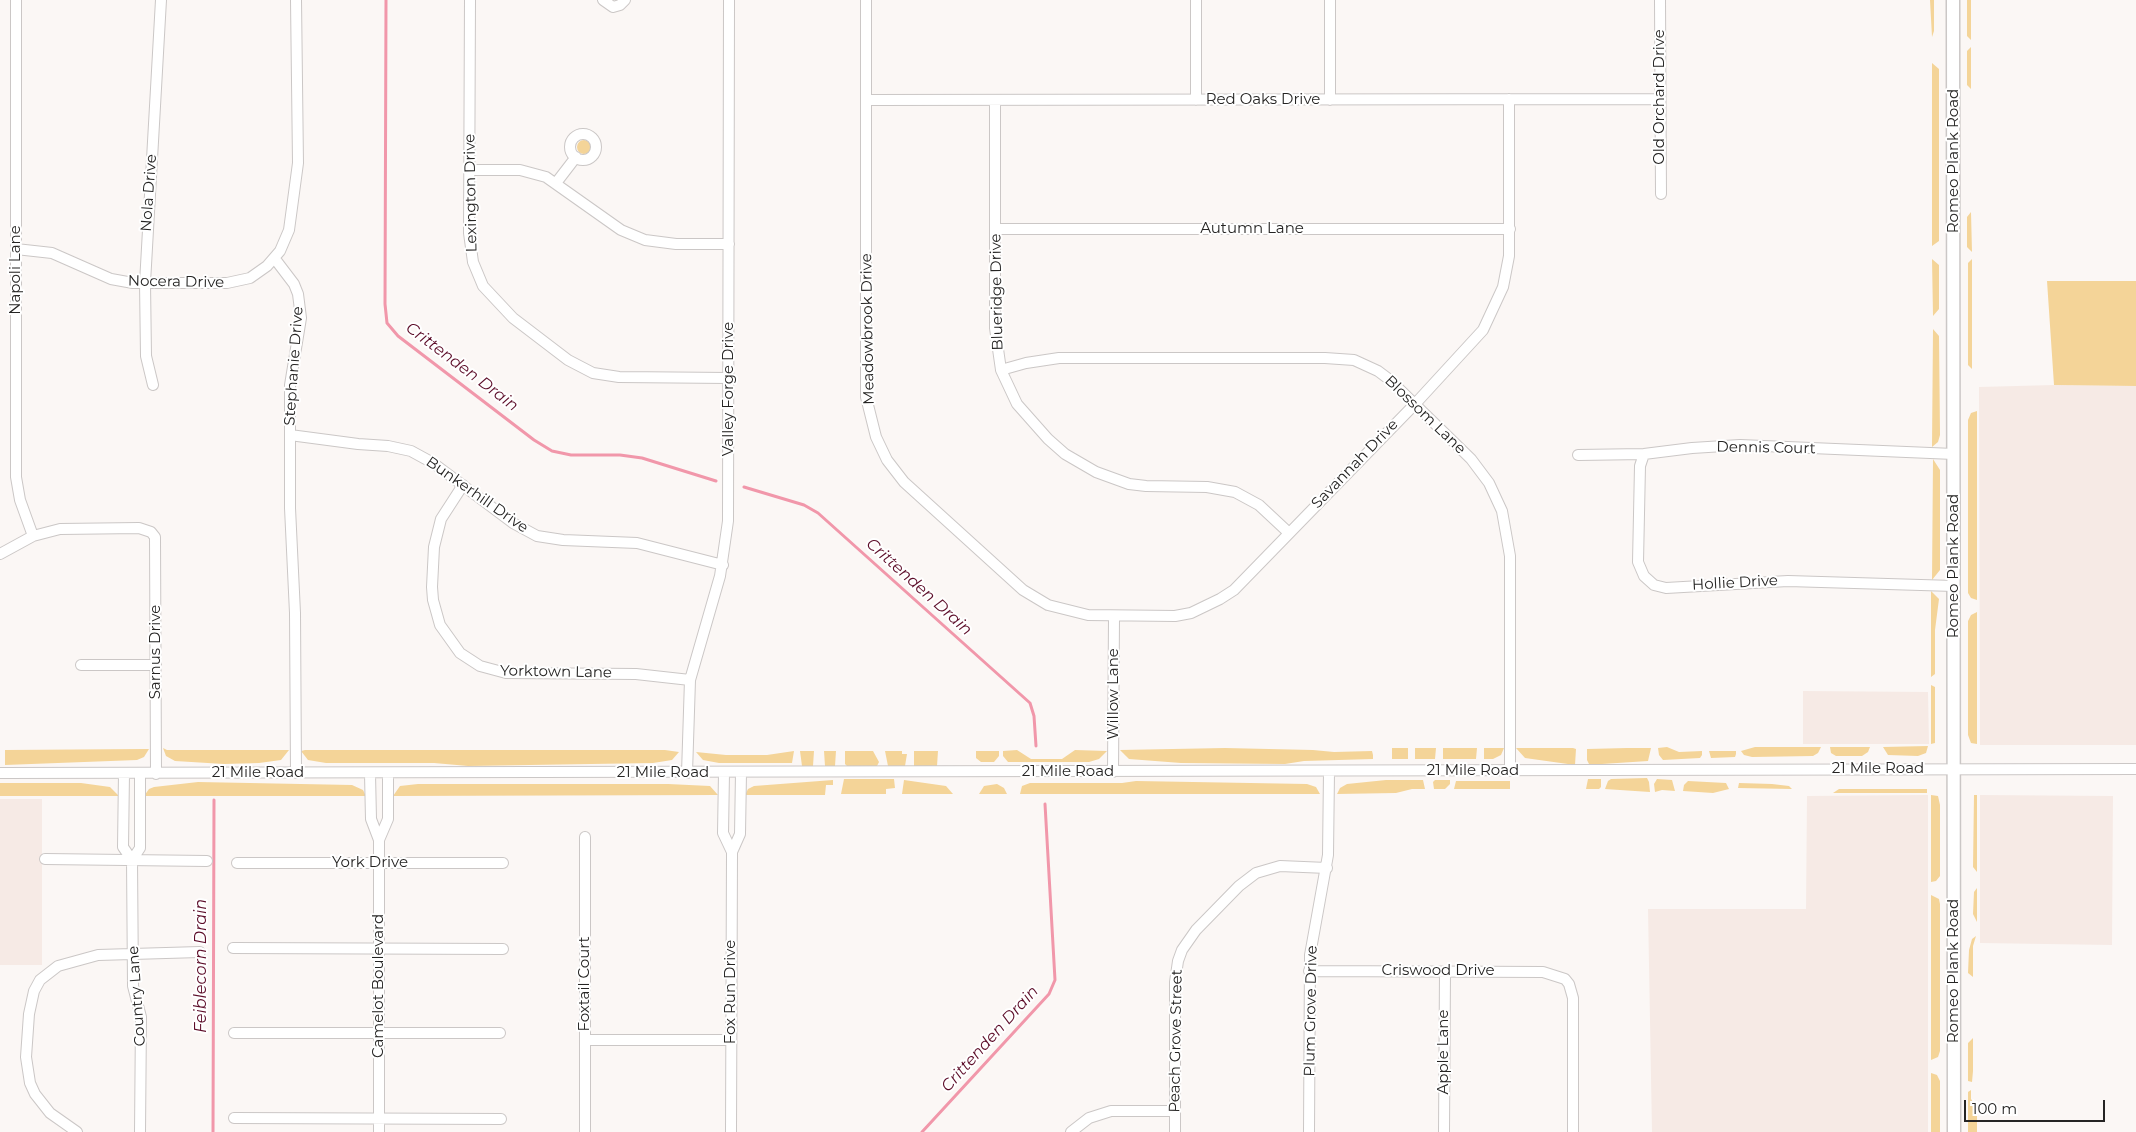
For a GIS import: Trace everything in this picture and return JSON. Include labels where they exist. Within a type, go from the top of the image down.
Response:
[{"type":"main road","name":"Romeo Plank Road","points":[[1953,0],[1954,1132]]},
{"type":"street","name":"Napoli Lane","points":[[16,0],[16,478],[20,500],[33,536]]},
{"type":"street","name":"Nola Drive","points":[[153,385],[146,356],[145,283],[161,0]]},
{"type":"street","points":[[274,259],[285,241],[289,230],[298,163],[296,0]]},
{"type":"street","name":"Lexington Drive","points":[[470,0],[470,233],[473,262],[483,286],[513,318],[568,360],[593,373],[619,377],[729,378]]},
{"type":"street","points":[[602,0],[613,7],[620,5],[625,0]]},
{"type":"street","name":"Valley Forge Drive","points":[[687,773],[690,680],[723,565],[728,521],[729,0]]},
{"type":"street","name":"Meadowbrook Drive","points":[[866,0],[866,397],[871,422],[882,450],[904,482],[1023,590],[1060,610],[1114,617]]},
{"type":"street","points":[[1196,0],[1196,100]]},
{"type":"street","points":[[1330,0],[1330,100]]},
{"type":"street","name":"Old Orchard Drive","points":[[1660,0],[1660,194]]},
{"type":"street","name":"Savannah Drive","points":[[1114,617],[1175,616],[1206,607],[1234,590],[1474,341],[1491,316],[1507,271],[1510,229],[1509,99]]},
{"type":"street","name":"Red Oaks Drive","points":[[866,100],[1660,99]]},
{"type":"street","name":"Blueridge Drive","points":[[995,100],[995,328],[1001,370],[1010,392],[1024,414],[1048,439],[1081,464],[1105,476],[1129,484],[1163,487],[1207,487],[1235,492],[1258,505],[1289,533]]},
{"type":"street","points":[[556,184],[576,157]]},
{"type":"street","points":[[470,170],[520,170],[533,173],[556,184],[610,224],[632,236],[659,243],[728,244]]},
{"type":"street","name":"Autumn Lane","points":[[995,229],[1510,229]]},
{"type":"street","name":"Nocera Drive","points":[[16,249],[52,253],[111,279],[145,283],[239,282],[260,272],[274,259]]},
{"type":"street","name":"Stephanie Drive","points":[[274,259],[294,284],[300,306],[300,323],[292,370],[290,435],[290,508],[296,613],[296,773]]},
{"type":"street","name":"Blossom Lane","points":[[1001,370],[1026,363],[1059,358],[1340,358],[1354,360],[1378,371],[1460,447],[1481,471],[1496,498],[1506,525],[1510,556],[1510,770]]},
{"type":"street","name":"Bunkerhill Drive","points":[[290,435],[399,447],[433,462],[512,522],[538,536],[563,540],[637,543],[723,565]]},
{"type":"street","name":"Dennis Court","points":[[1578,455],[1644,454],[1654,451],[1740,445],[1954,454]]},
{"type":"street","name":"Hollie Drive","points":[[1644,454],[1640,466],[1638,562],[1644,576],[1654,586],[1666,588],[1788,581],[1954,586]]},
{"type":"street","name":"Yorktown Lane","points":[[463,485],[441,519],[433,563],[435,613],[446,636],[460,653],[480,666],[506,673],[636,674],[690,680]]},
{"type":"street","name":"Sarnus Drive","points":[[33,536],[60,529],[75,528],[139,528],[152,532],[157,543],[156,774]]},
{"type":"street","points":[[0,554],[33,536]]},
{"type":"street","name":"Willow Lane","points":[[1113,772],[1114,617]]},
{"type":"street","points":[[81,665],[156,665]]},
{"type":"street","name":"21 Mile Road","points":[[0,773],[388,774],[2136,769]]},
{"type":"street","name":"Plum Grove Drive","points":[[1309,1132],[1311,942],[1327,868],[1329,772]]},
{"type":"street","name":"Country Lane","points":[[124,773],[123,847],[132,860],[133,986],[141,1017],[140,1132]]},
{"type":"street","name":"Country Lane","points":[[132,860],[140,848],[140,773]]},
{"type":"street","name":"Fox Run Drive","points":[[724,773],[723,833],[732,852]]},
{"type":"street","name":"Fox Run Drive","points":[[731,1132],[732,852],[740,834],[740,773]]},
{"type":"street","name":"Camelot Boulevard","points":[[370,774],[371,819],[379,840],[379,1132]]},
{"type":"street","name":"Camelot Boulevard","points":[[379,840],[388,819],[388,774]]},
{"type":"street","points":[[124,822],[140,822]]},
{"type":"street","name":"Foxtail Court","points":[[585,836],[585,1132]]},
{"type":"street","points":[[45,859],[207,861]]},
{"type":"street","name":"York Drive","points":[[238,862],[503,863]]},
{"type":"street","name":"Peach Grove Street","points":[[1175,1132],[1175,977],[1178,961],[1188,940],[1239,886],[1256,873],[1280,866],[1327,868]]},
{"type":"street","points":[[234,948],[503,949]]},
{"type":"street","points":[[77,1132],[50,1113],[35,1094],[30,1083],[26,1057],[29,1014],[34,991],[40,980],[58,966],[98,955],[200,952]]},
{"type":"street","name":"Criswood Drive","points":[[1310,971],[1543,972],[1565,979],[1574,998],[1573,1132]]},
{"type":"street","name":"Apple Lane","points":[[1444,1132],[1445,972]]},
{"type":"street","points":[[234,1033],[500,1033]]},
{"type":"street","points":[[585,1040],[731,1040]]},
{"type":"street","points":[[1071,1132],[1089,1118],[1111,1111],[1175,1111]]},
{"type":"street","points":[[234,1118],[501,1120]]},
{"type":"shaded area","points":[[1930,0],[1934,0],[1934,31],[1932,37]]},
{"type":"shaded area","points":[[1967,0],[1971,0],[1971,40],[1967,36]]},
{"type":"shaded area","points":[[1971,47],[1971,89],[1967,85],[1967,51]]},
{"type":"shaded area","points":[[1932,63],[1939,69],[1939,241],[1932,246]]},
{"type":"shaded area","points":[[584,140],[589,142],[591,147],[589,152],[584,154],[579,152],[577,147],[579,142]]},
{"type":"shaded area","points":[[1971,212],[1972,252],[1967,247],[1967,217]]},
{"type":"shaded area","points":[[1932,259],[1939,265],[1939,309],[1933,316]]},
{"type":"shaded area","points":[[1972,259],[1972,369],[1968,365],[1968,263]]},
{"type":"shaded area","points":[[2047,281],[2136,281],[2136,386],[2054,385]]},
{"type":"shaded area","points":[[1933,329],[1939,336],[1940,435],[1938,442],[1932,447]]},
{"type":"shaded area","points":[[2054,385],[2136,386],[2136,745],[1980,745],[1979,387]]},
{"type":"shaded area","points":[[1977,411],[1977,600],[1971,598],[1968,593],[1968,420],[1971,413]]},
{"type":"shaded area","points":[[1933,459],[1940,470],[1940,570],[1932,580]]},
{"type":"shaded area","points":[[1931,591],[1939,599],[1935,630],[1935,674],[1931,677]]},
{"type":"shaded area","points":[[1977,612],[1977,744],[1971,743],[1968,735],[1968,621],[1971,615]]},
{"type":"shaded area","points":[[1931,685],[1935,687],[1935,743],[1931,744]]},
{"type":"shaded area","points":[[1803,691],[1928,692],[1929,744],[1803,744]]},
{"type":"shaded area","points":[[1928,746],[1926,753],[1918,756],[1888,755],[1883,747]]},
{"type":"shaded area","points":[[1667,747],[1679,752],[1702,751],[1702,755],[1700,758],[1663,760],[1659,755],[1658,748]]},
{"type":"shaded area","points":[[1755,747],[1821,747],[1818,753],[1813,756],[1752,757],[1744,755],[1741,751]]},
{"type":"shaded area","points":[[1830,747],[1870,747],[1868,752],[1862,756],[1836,756],[1831,753]]},
{"type":"shaded area","points":[[163,748],[167,750],[289,750],[281,760],[224,764],[175,761],[166,756]]},
{"type":"shaded area","points":[[1225,748],[1334,752],[1372,751],[1373,759],[1304,761],[1285,764],[1181,763],[1129,759],[1120,750]]},
{"type":"shaded area","points":[[1392,748],[1408,748],[1408,759],[1392,759]]},
{"type":"shaded area","points":[[1415,748],[1436,748],[1435,759],[1415,759]]},
{"type":"shaded area","points":[[1443,748],[1477,748],[1476,759],[1443,759]]},
{"type":"shaded area","points":[[1484,748],[1504,748],[1501,755],[1493,759],[1484,759]]},
{"type":"shaded area","points":[[1516,748],[1573,748],[1576,749],[1575,765],[1525,758]]},
{"type":"shaded area","points":[[1651,748],[1648,761],[1589,764],[1587,760],[1587,749]]},
{"type":"shaded area","points":[[149,749],[144,757],[137,760],[5,765],[5,750]]},
{"type":"shaded area","points":[[665,750],[679,752],[672,760],[653,763],[468,766],[434,763],[326,763],[308,760],[301,751]]},
{"type":"shaded area","points":[[1017,750],[1031,759],[1062,759],[1075,750],[1107,751],[1099,759],[1089,762],[1008,762],[1003,756],[1003,751]]},
{"type":"shaded area","points":[[794,751],[792,763],[719,763],[703,760],[696,752],[726,755],[767,755]]},
{"type":"shaded area","points":[[800,751],[814,751],[813,766],[802,766]]},
{"type":"shaded area","points":[[824,751],[836,751],[835,766],[825,766]]},
{"type":"shaded area","points":[[845,751],[873,751],[879,762],[877,766],[847,766],[845,764]]},
{"type":"shaded area","points":[[885,751],[902,751],[902,754],[907,754],[905,766],[888,766]]},
{"type":"shaded area","points":[[914,751],[938,751],[937,766],[914,766]]},
{"type":"shaded area","points":[[976,751],[999,751],[999,756],[994,762],[981,762],[976,758]]},
{"type":"shaded area","points":[[1709,751],[1736,751],[1736,754],[1735,757],[1711,758]]},
{"type":"shaded area","points":[[1647,778],[1650,792],[1605,789],[1608,781],[1611,779]]},
{"type":"shaded area","points":[[844,779],[894,779],[895,788],[886,789],[886,794],[841,794]]},
{"type":"shaded area","points":[[1588,779],[1601,779],[1601,787],[1599,789],[1586,789]]},
{"type":"shaded area","points":[[1657,779],[1672,780],[1675,791],[1662,790],[1655,792],[1654,784]]},
{"type":"shaded area","points":[[833,780],[833,785],[826,785],[825,795],[745,795],[748,789],[754,786]]},
{"type":"shaded area","points":[[904,780],[946,786],[953,794],[902,794]]},
{"type":"shaded area","points":[[1386,780],[1423,780],[1425,789],[1412,789],[1396,793],[1337,794],[1340,788],[1347,784]]},
{"type":"shaded area","points":[[1435,780],[1450,780],[1450,784],[1445,789],[1434,789],[1433,782]]},
{"type":"shaded area","points":[[1136,781],[1307,784],[1316,787],[1320,794],[1020,794],[1022,786],[1030,783],[1122,783]]},
{"type":"shaded area","points":[[1456,781],[1510,781],[1510,789],[1454,789]]},
{"type":"shaded area","points":[[1688,781],[1726,783],[1729,789],[1713,793],[1683,791],[1684,785]]},
{"type":"shaded area","points":[[198,782],[352,785],[363,790],[366,796],[144,796],[149,789],[154,787]]},
{"type":"shaded area","points":[[0,783],[81,783],[110,787],[119,796],[0,796]]},
{"type":"shaded area","points":[[1739,783],[1772,784],[1789,786],[1792,789],[1738,788]]},
{"type":"shaded area","points":[[418,784],[668,784],[710,786],[718,795],[393,796],[400,786]]},
{"type":"shaded area","points":[[997,784],[1004,788],[1007,794],[979,794],[984,786]]},
{"type":"shaded area","points":[[1839,789],[1927,789],[1927,793],[1833,793]]},
{"type":"shaded area","points":[[1928,795],[1928,1132],[1652,1132],[1648,909],[1806,909],[1807,796]]},
{"type":"shaded area","points":[[1931,795],[1938,796],[1940,805],[1940,876],[1936,881],[1931,882]]},
{"type":"shaded area","points":[[1974,795],[1977,795],[1977,872],[1973,867]]},
{"type":"shaded area","points":[[1980,795],[2113,796],[2112,945],[1980,943]]},
{"type":"shaded area","points":[[0,799],[42,799],[42,965],[0,965]]},
{"type":"shaded area","points":[[1977,888],[1977,922],[1973,914],[1974,892]]},
{"type":"shaded area","points":[[1931,895],[1939,899],[1940,904],[1940,1051],[1938,1057],[1931,1060]]},
{"type":"shaded area","points":[[1976,936],[1973,946],[1973,977],[1968,973],[1969,950],[1972,939]]},
{"type":"shaded area","points":[[1973,1038],[1972,1082],[1968,1081],[1968,1043]]},
{"type":"shaded area","points":[[1931,1073],[1937,1075],[1940,1081],[1940,1132],[1931,1132]]},
{"type":"shaded area","points":[[1971,1090],[1971,1099],[1977,1108],[1977,1132],[1968,1132],[1968,1092]]},
{"type":"waterway","name":"Crittenden Drain","points":[[386,0],[385,304],[387,323],[398,336],[534,440],[552,451],[571,455],[620,455],[642,458],[716,481]]},
{"type":"waterway","name":"Crittenden Drain","points":[[744,487],[804,505],[818,513],[1030,703],[1034,716],[1036,746]]},
{"type":"waterway","name":"Feiblecorn Drain","points":[[213,1132],[214,800]]},
{"type":"waterway","name":"Crittenden Drain","points":[[922,1132],[1049,994],[1055,980],[1045,804]]}]
